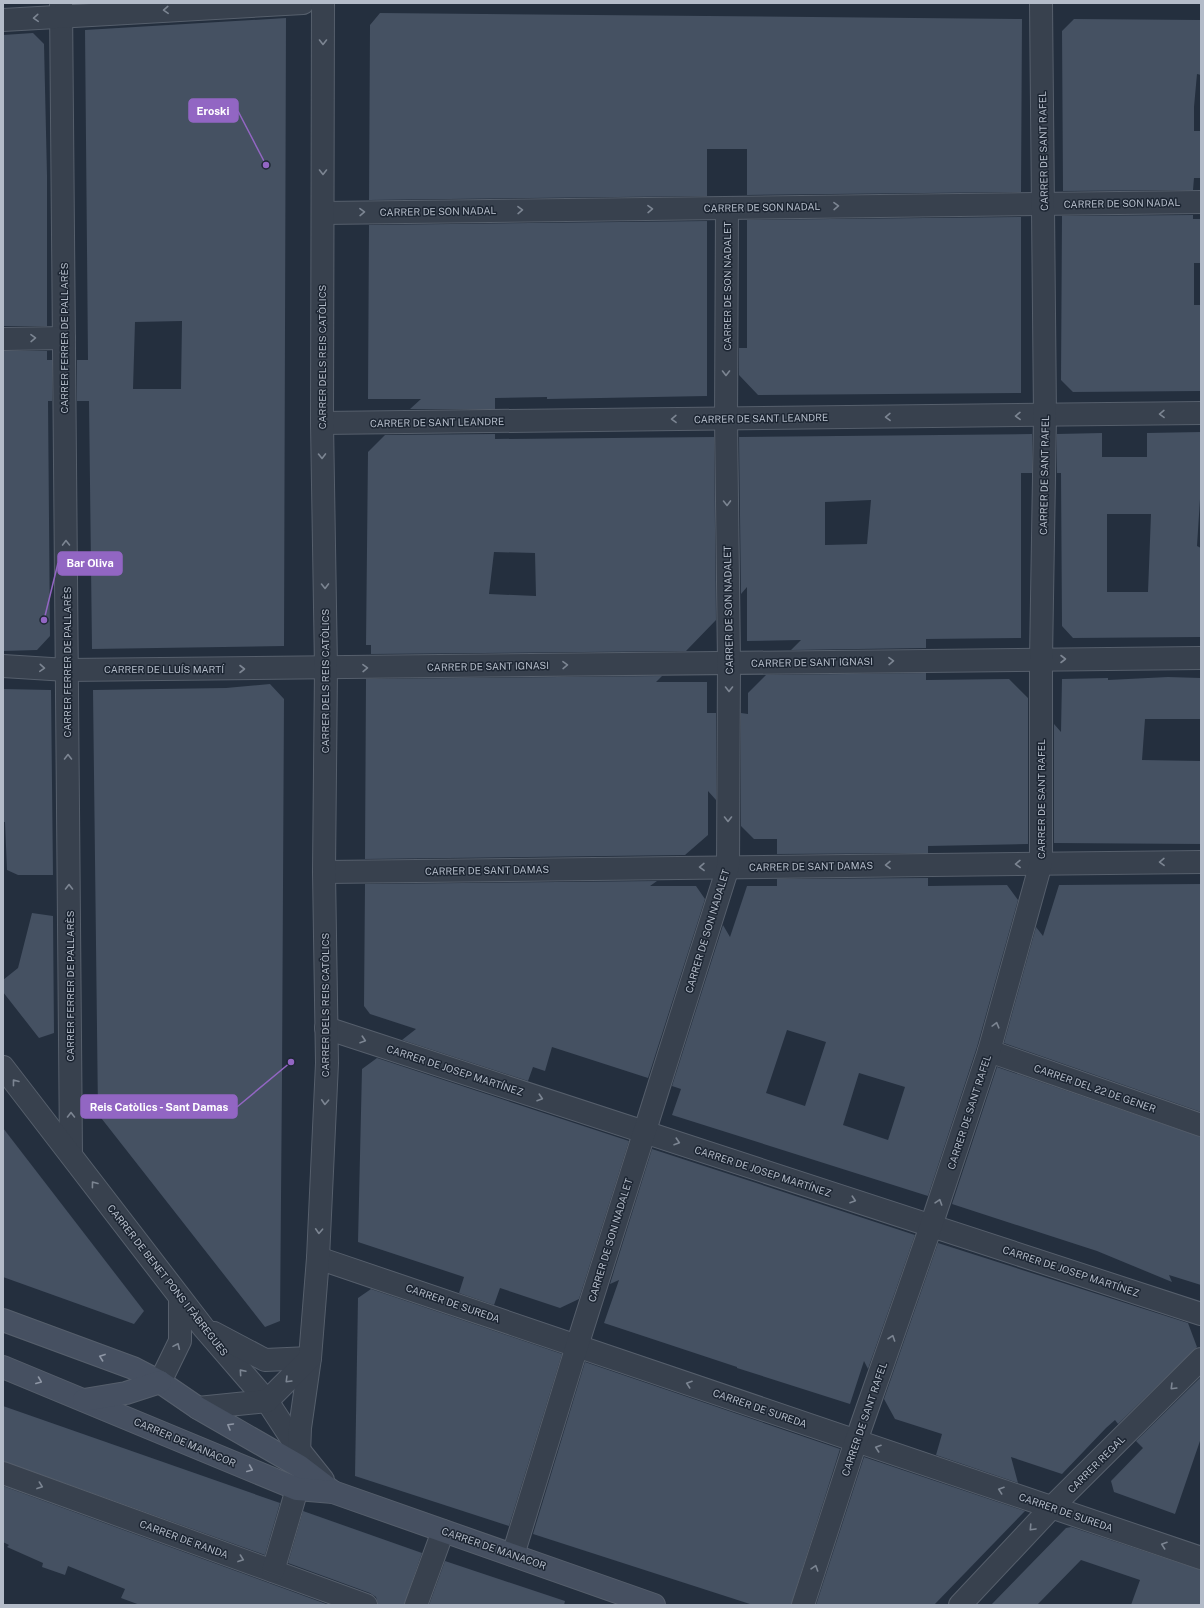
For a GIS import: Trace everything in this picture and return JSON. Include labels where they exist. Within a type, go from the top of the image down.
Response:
[{"type":"main road","name":"CARRER DE MANACOR","points":[[3,1320],[133,1368],[160,1382],[198,1408],[299,1458],[333,1492]]},
{"type":"main road","name":"CARRER DE MANACOR","points":[[3,1367],[297,1489],[333,1492],[654,1605]]},
{"type":"main road","points":[[126,1393],[133,1368]]},
{"type":"main road","points":[[84,1400],[126,1393],[160,1382]]},
{"type":"street","points":[[3,20],[61,10],[303,3]]},
{"type":"street","name":"CARRER DELS REIS CATÒLICS","points":[[273,1571],[297,1489],[300,1428],[310,1358],[318,1258],[327,1063],[324,872],[326,668],[322,423],[323,3]]},
{"type":"street","name":"CARRER DE SANT RAFEL","points":[[803,1605],[856,1441],[931,1226],[989,1051],[1041,863],[1041,659],[1045,416],[1041,3]]},
{"type":"street","name":"CARRER FERRER DE PALLARÈS","points":[[61,10],[71,1154]]},
{"type":"street","name":"CARRER DE SON NADAL","points":[[323,213],[1201,202]]},
{"type":"street","name":"CARRER DE SON NADALET","points":[[513,1555],[577,1346],[728,867],[729,663],[726,419],[727,208]]},
{"type":"street","points":[[3,339],[64,338]]},
{"type":"street","name":"CARRER DE SANT LEANDRE","points":[[322,423],[1045,416],[1201,413]]},
{"type":"street","name":"CARRER DE SANT IGNASI","points":[[326,668],[1201,658]]},
{"type":"street","name":"CARRER DE LLUÍS MARTÍ","points":[[3,666],[67,670],[326,668]]},
{"type":"street","name":"CARRER DE SANT DAMAS","points":[[324,872],[1201,862]]},
{"type":"street","name":"CARRER DE JOSEP MARTÍNEZ","points":[[326,1028],[1201,1314]]},
{"type":"street","name":"CARRER DEL 22 DE GENER","points":[[989,1051],[1201,1125]]},
{"type":"street","name":"CARRER DE BENET PONS I FÀBREGUES","points":[[3,1067],[180,1298],[266,1401],[299,1458]]},
{"type":"street","name":"CARRER DE SUREDA","points":[[318,1258],[1201,1558]]},
{"type":"street","points":[[160,1382],[180,1341],[180,1298]]},
{"type":"street","points":[[203,1327],[265,1360],[310,1358]]},
{"type":"street","points":[[198,1408],[266,1401],[310,1358]]},
{"type":"street","name":"CARRER REGAL","points":[[960,1605],[1052,1507],[1201,1359]]},
{"type":"street","name":"CARRER DE RANDA","points":[[3,1473],[366,1605]]},
{"type":"street","points":[[416,1605],[443,1531]]},
{"type":"building","points":[[380,13],[1022,19],[1021,192],[747,195],[747,149],[707,149],[707,196],[369,200],[370,25]]},
{"type":"building","points":[[286,18],[284,646],[92,649],[89,401],[77,401],[77,360],[88,360],[85,30]],"holes":[[[182,321],[181,389],[133,389],[135,322]]]},
{"type":"building","points":[[1074,19],[1201,20],[1201,75],[1197,74],[1194,107],[1194,131],[1201,131],[1201,178],[1194,178],[1193,190],[1063,191],[1062,31]]},
{"type":"building","points":[[33,33],[44,44],[47,176],[47,326],[3,326],[3,35]]},
{"type":"building","points":[[1193,215],[1193,219],[1201,219],[1201,263],[1194,263],[1194,305],[1201,305],[1201,391],[1073,392],[1061,380],[1062,216]]},
{"type":"building","points":[[1021,217],[1021,393],[758,395],[739,375],[739,348],[747,348],[747,220]]},
{"type":"building","points":[[707,221],[707,396],[547,399],[547,397],[495,398],[495,409],[410,409],[421,399],[368,399],[369,225]]},
{"type":"building","points":[[3,351],[47,351],[47,360],[52,360],[52,401],[48,401],[50,636],[37,650],[3,651]]},
{"type":"building","points":[[1201,432],[1201,484],[1197,546],[1201,548],[1201,637],[1073,638],[1062,626],[1061,473],[1057,473],[1057,434],[1102,433],[1102,457],[1147,457],[1147,433]],"holes":[[[1107,514],[1151,514],[1148,592],[1107,592]]]},
{"type":"building","points":[[495,434],[495,439],[714,437],[716,620],[686,651],[371,654],[371,645],[366,645],[368,452],[385,435]],"holes":[[[494,552],[535,553],[536,596],[489,594]]]},
{"type":"building","points":[[1032,434],[1032,473],[1021,473],[1021,638],[926,639],[926,648],[791,650],[801,640],[747,641],[747,587],[741,594],[739,437]],"holes":[[[871,500],[867,544],[825,545],[825,502]]]},
{"type":"building","points":[[926,673],[926,680],[1009,679],[1028,698],[1028,844],[928,846],[928,853],[777,854],[777,839],[754,839],[741,826],[741,713],[748,714],[748,693],[766,675]]},
{"type":"building","points":[[662,676],[656,682],[707,682],[707,713],[716,713],[716,800],[708,791],[708,835],[685,855],[365,859],[366,679]]},
{"type":"building","points":[[1168,677],[1201,678],[1201,719],[1145,719],[1142,760],[1201,761],[1201,844],[1054,843],[1054,724],[1061,732],[1062,679],[1108,678],[1108,680]]},
{"type":"building","points":[[270,684],[284,699],[282,1078],[280,1321],[265,1327],[98,1114],[93,690],[226,688]]},
{"type":"building","points":[[3,689],[51,690],[53,875],[18,875],[7,870],[5,822],[3,822]]},
{"type":"building","points":[[928,878],[928,886],[1007,885],[1018,900],[977,1047],[928,1196],[672,1115],[681,1089],[672,1086],[723,925],[730,937],[747,886],[777,886],[777,879]],"holes":[[[787,1030],[826,1042],[805,1106],[766,1093]],[[859,1073],[905,1087],[888,1140],[843,1125]]]},
{"type":"building","points":[[657,881],[650,886],[696,886],[705,899],[648,1078],[552,1047],[545,1071],[533,1067],[528,1081],[402,1040],[416,1029],[370,1014],[364,1006],[365,884]]},
{"type":"building","points":[[1201,884],[1201,1112],[1004,1043],[1036,927],[1043,936],[1059,885]]},
{"type":"building","points":[[32,913],[53,916],[54,1033],[39,1038],[3,992],[3,980],[18,968]]},
{"type":"building","points":[[377,1058],[629,1141],[579,1299],[560,1308],[500,1288],[494,1305],[459,1293],[464,1277],[358,1242],[362,1069]]},
{"type":"building","points":[[997,1067],[1201,1137],[1201,1285],[1169,1275],[1172,1282],[1097,1251],[952,1204]]},
{"type":"building","points":[[3,1128],[144,1311],[134,1324],[3,1277]]},
{"type":"building","points":[[652,1149],[915,1235],[868,1369],[864,1361],[850,1404],[604,1323],[619,1280],[610,1284]]},
{"type":"building","points":[[938,1243],[1188,1323],[1197,1347],[1118,1424],[1115,1420],[1106,1428],[1062,1474],[1011,1457],[1018,1483],[936,1455],[942,1434],[895,1419],[884,1399]]},
{"type":"building","points":[[371,1289],[562,1354],[509,1526],[355,1476],[358,1298]]},
{"type":"building","points":[[585,1362],[840,1449],[791,1605],[753,1605],[533,1534]]},
{"type":"building","points":[[1201,1377],[1201,1438],[1175,1514],[1114,1492],[1111,1481],[1143,1448],[1136,1441]]},
{"type":"building","points":[[3,1406],[280,1503],[265,1555],[3,1461]]},
{"type":"building","points":[[864,1457],[1025,1511],[934,1605],[816,1605]]},
{"type":"building","points":[[3,1486],[329,1605],[140,1605],[121,1598],[125,1589],[68,1566],[65,1575],[42,1567],[43,1563],[7,1547],[9,1545],[3,1542]]},
{"type":"building","points":[[303,1511],[422,1553],[404,1605],[378,1605],[376,1597],[370,1593],[288,1563]]},
{"type":"building","points":[[1071,1527],[1201,1570],[1201,1605],[1131,1605],[1140,1580],[1081,1560],[1037,1605],[991,1605],[1066,1528]]},
{"type":"building","points":[[445,1561],[565,1601],[564,1605],[429,1605]]},
{"type":"place","name":"Eroski","points":[[266,165]]},
{"type":"place","name":"Bar Oliva","points":[[44,620]]},
{"type":"place","name":"Reis Catòlics - Sant Damas","points":[[291,1062]]}]
